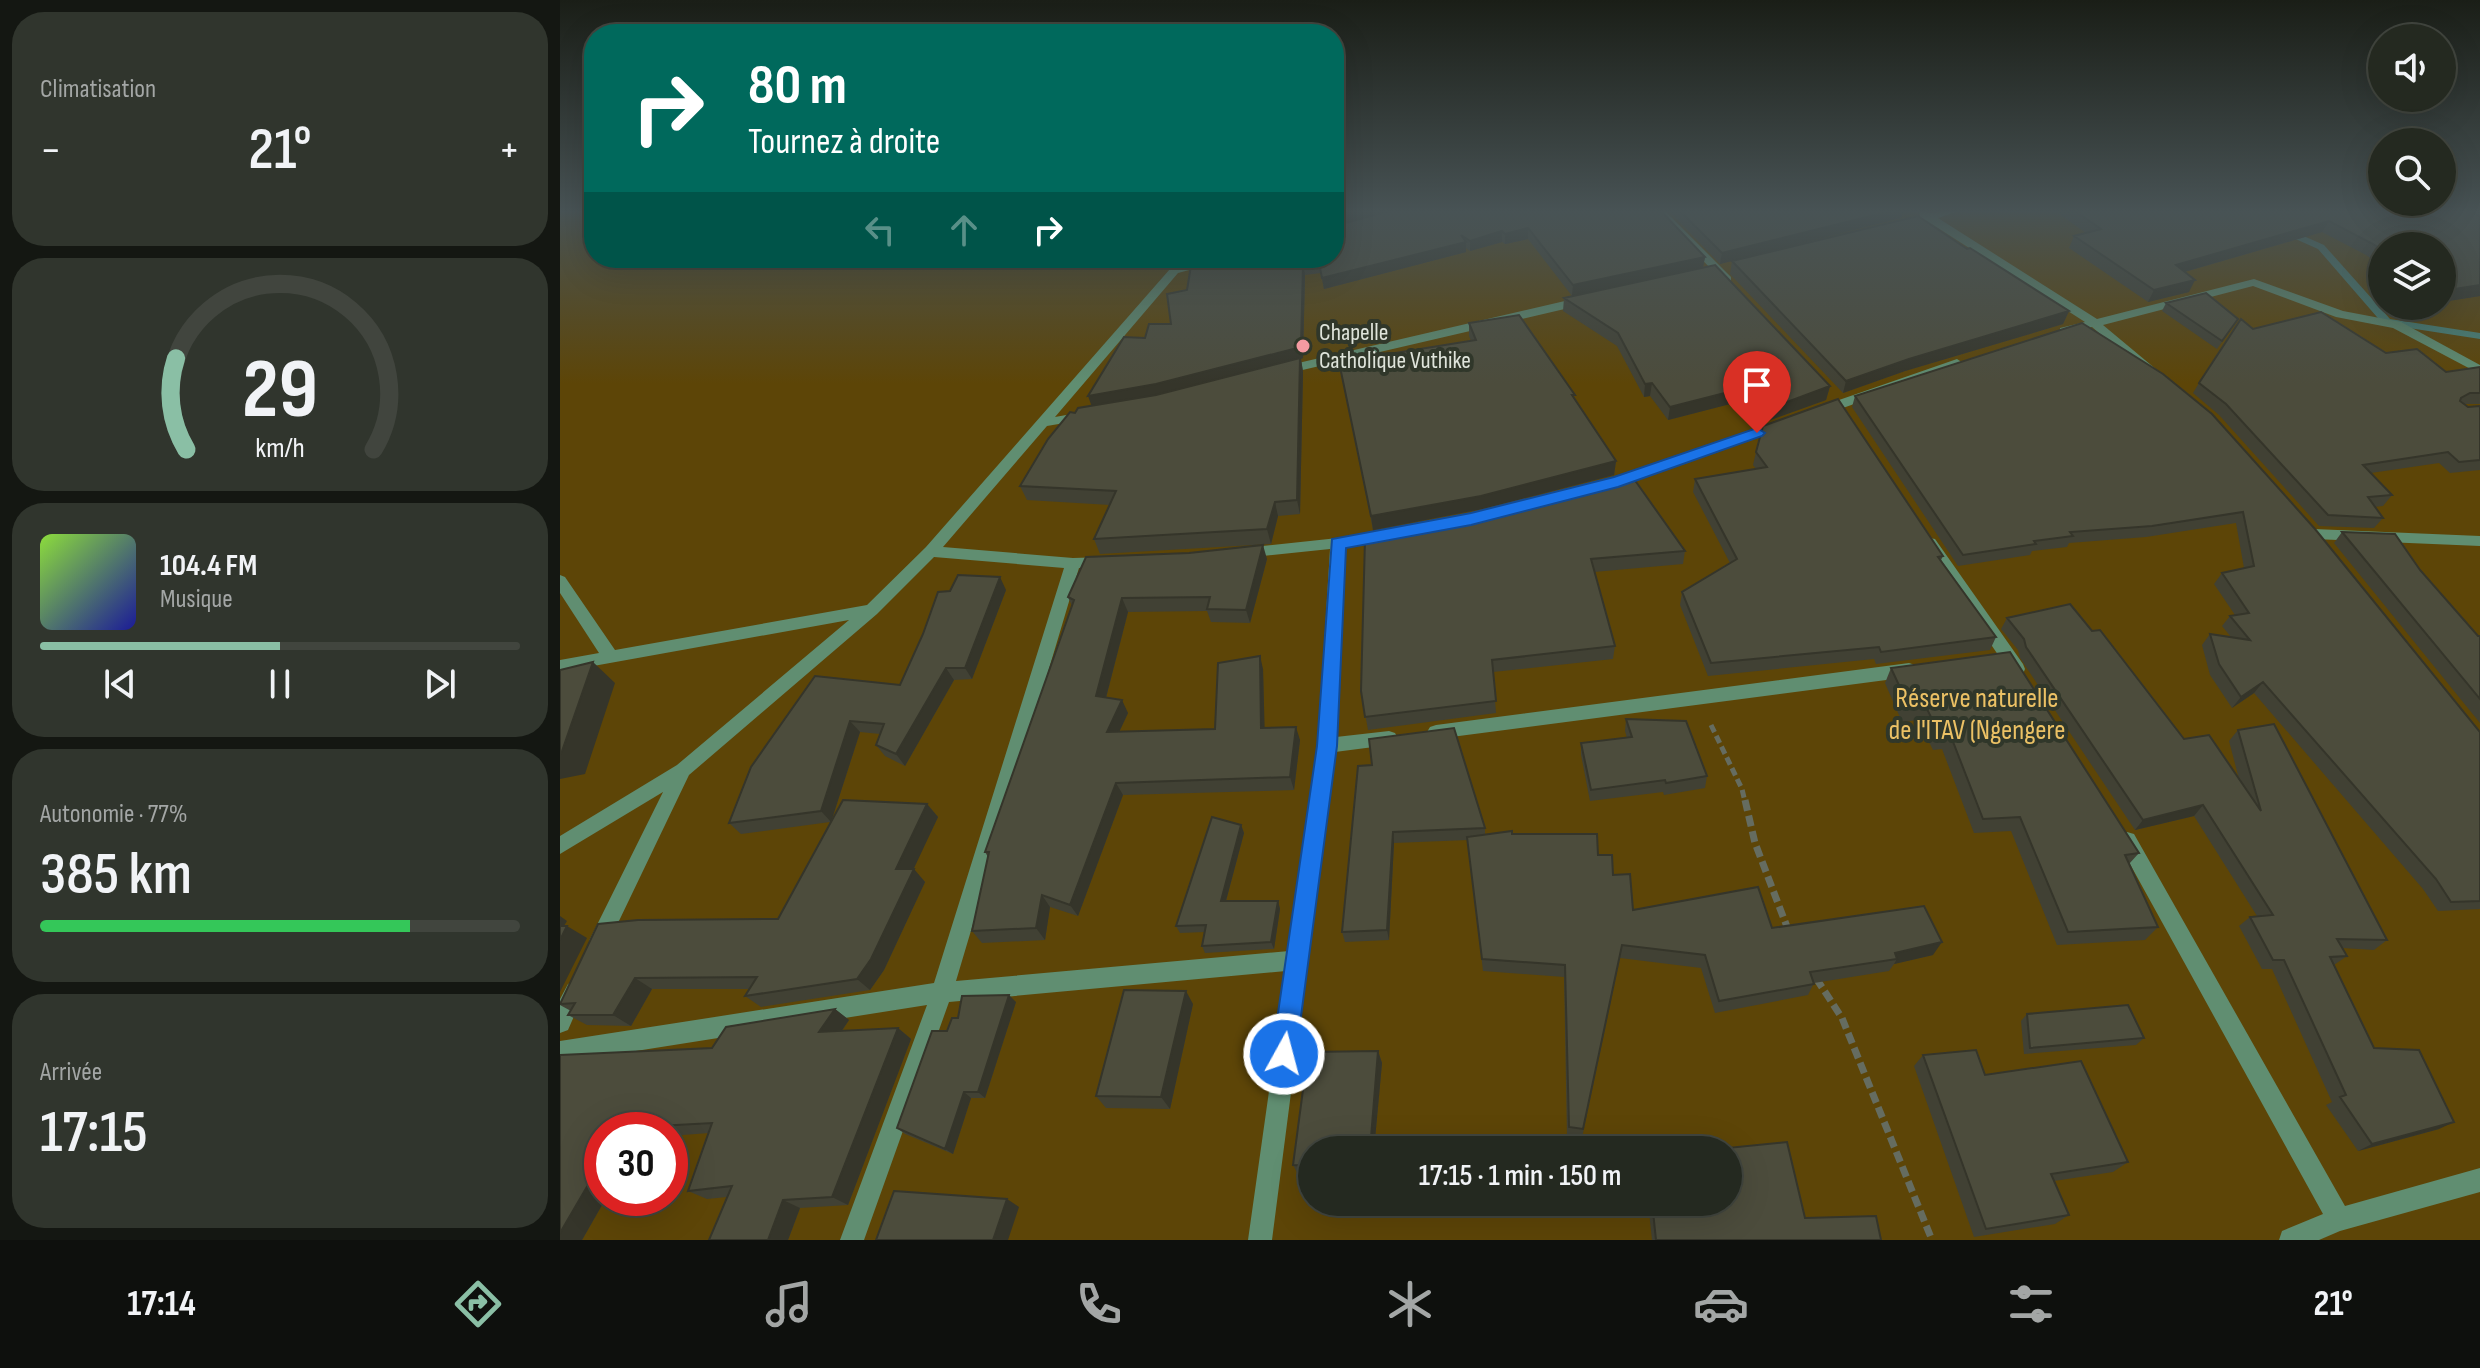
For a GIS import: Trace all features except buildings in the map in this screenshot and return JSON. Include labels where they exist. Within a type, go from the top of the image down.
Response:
[{"type":"street","points":[[560,846],[683,770],[871,610],[931,551],[1177,269]]},
{"type":"street","points":[[1174,271],[1183,269]]},
{"type":"street","points":[[1717,269],[1740,293]]},
{"type":"street","points":[[2010,269],[2093,322],[2165,381]]},
{"type":"street","points":[[2047,336],[2254,282],[2340,314],[2397,325],[2480,370]]},
{"type":"street","points":[[1264,375],[1382,345],[1596,298]]},
{"type":"street","points":[[1810,414],[1971,359]]},
{"type":"street","points":[[1042,423],[1100,413]]},
{"type":"street","points":[[1589,489],[1796,419]]},
{"type":"street","points":[[1222,556],[1338,543],[1412,530]]},
{"type":"street","points":[[1923,532],[2002,658],[2026,682]]},
{"type":"street","points":[[2313,534],[2480,541]]},
{"type":"street","points":[[1260,1240],[1327,746],[1338,543]]},
{"type":"street","points":[[931,551],[1073,563],[1114,561]]},
{"type":"street","points":[[852,1240],[942,992],[1073,563]]},
{"type":"street","points":[[560,581],[610,656]]},
{"type":"street","points":[[560,666],[871,610]]},
{"type":"street","points":[[1327,746],[1932,667]]},
{"type":"street","points":[[560,1022],[683,770]]},
{"type":"street","points":[[2117,823],[2339,1219]]},
{"type":"street","points":[[560,1052],[942,992],[1296,960]]},
{"type":"street","points":[[2291,1240],[2339,1219],[2480,1180]]},
{"type":"path","points":[[1699,698],[1742,789],[1755,843],[1793,943]]},
{"type":"path","points":[[1809,968],[1842,1018],[1932,1240]]},
{"type":"green space","name":"Réserve naturelle de l'ITAV (Ngengere","points":[[560,269],[2368,269],[2368,320],[2456,320],[2456,269],[2480,269],[2480,1240],[560,1240]]},
{"type":"waterway","points":[[2340,269],[2387,322],[2480,336]]},
{"type":"place","name":"Chapelle Catholique Vuthike","points":[[1303,346]]},
{"type":"route","points":[[1284,1054],[1327,746],[1338,543],[1471,519],[1618,482],[1757,433]]}]
